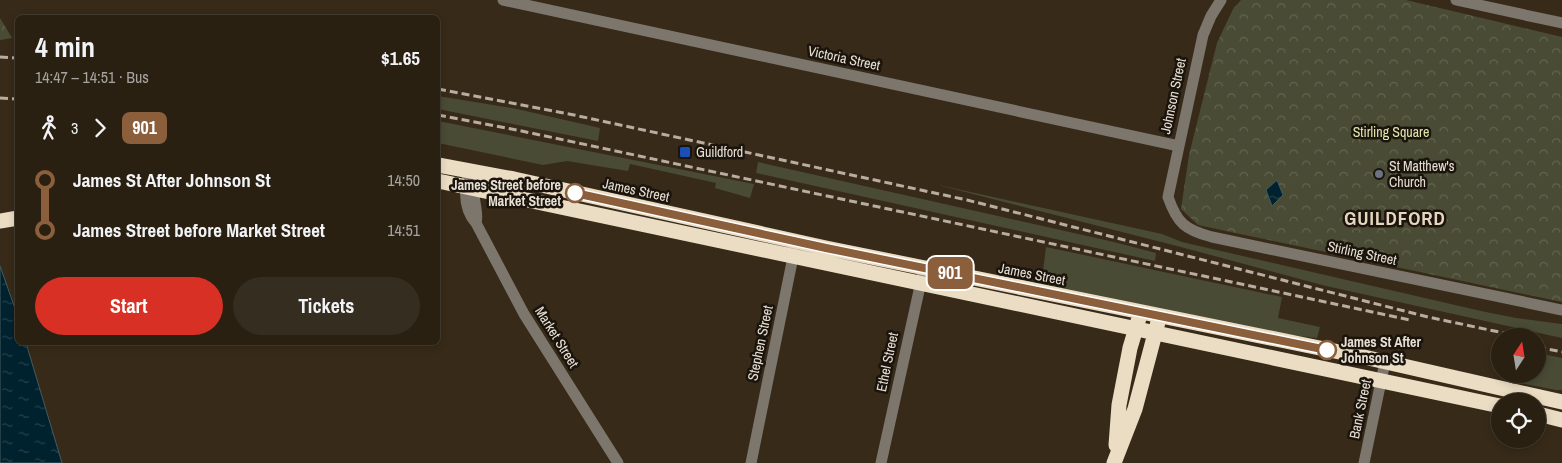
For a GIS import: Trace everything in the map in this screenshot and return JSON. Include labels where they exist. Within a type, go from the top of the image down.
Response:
[{"type":"highway","name":"James Street","points":[[440,165],[536,184],[924,268],[1385,362],[1562,402]]},
{"type":"highway","points":[[440,181],[1491,404]]},
{"type":"highway","points":[[536,184],[539,193],[545,199],[574,205],[605,216]]},
{"type":"highway","points":[[0,221],[15,218]]},
{"type":"highway","points":[[1115,462],[1119,405],[1130,348],[1140,312]]},
{"type":"highway","points":[[1115,462],[1135,409],[1159,316]]},
{"type":"highway","points":[[1546,416],[1562,420]]},
{"type":"street","name":"Victoria Street","points":[[503,0],[1179,146]]},
{"type":"street","name":"Johnson Street","points":[[1170,203],[1168,197],[1203,35],[1211,16],[1221,0]]},
{"type":"street","points":[[1456,0],[1562,23]]},
{"type":"street","name":"Market Street","points":[[472,172],[470,188],[478,215],[476,223],[524,314],[618,463]]},
{"type":"street","name":"Stirling Street","points":[[1170,203],[1180,223],[1189,230],[1205,236],[1562,310]]},
{"type":"street","points":[[776,237],[791,247],[793,257]]},
{"type":"street","name":"Stephen Street","points":[[751,463],[793,257]]},
{"type":"street","name":"Ethel Street","points":[[881,463],[924,268]]},
{"type":"street","name":"Bank Street","points":[[1364,463],[1385,362]]},
{"type":"green space","name":"Stirling Square","points":[[1241,0],[1406,0],[1562,37],[1562,302],[1198,225],[1181,209],[1189,155],[1217,43],[1233,9]]},
{"type":"green space","points":[[0,18],[12,38],[0,40]]},
{"type":"green space","points":[[440,96],[517,109],[600,128],[598,141],[440,109]]},
{"type":"green space","points":[[440,121],[754,184],[750,198],[715,188],[716,183],[630,164],[628,171],[567,161],[543,165],[440,143]]},
{"type":"green space","points":[[758,162],[1114,242],[1156,253],[1155,261],[756,173]]},
{"type":"green space","points":[[934,184],[1162,234],[1182,242],[1481,311],[1562,324],[1562,338],[1546,334],[1546,328],[1517,328],[1326,286]]},
{"type":"green space","points":[[1046,247],[1282,297],[1278,318],[1320,327],[1317,338],[1282,334],[1049,285],[1042,280]]},
{"type":"green space","points":[[1546,355],[1562,358],[1562,390],[1520,383],[1546,383]]},
{"type":"water","points":[[1277,180],[1283,195],[1272,206],[1266,190]]},
{"type":"water","points":[[0,266],[15,308],[15,345],[27,345],[62,463],[0,463]]},
{"type":"railway","points":[[0,57],[15,58]]},
{"type":"railway","points":[[440,89],[574,115],[967,200],[1428,317],[1491,330]]},
{"type":"railway","points":[[0,98],[15,99]]},
{"type":"railway","points":[[440,115],[517,130],[1410,320]]},
{"type":"railway","points":[[1546,349],[1562,352]]},
{"type":"bus line","name":"901","points":[[575,193],[826,248],[1327,350]]},
{"type":"place","name":"Guildford","points":[[685,152]]},
{"type":"place","name":"St Matthew's Church","points":[[1379,174]]},
{"type":"place","name":"James Street before Market Street","points":[[575,193]]},
{"type":"place","name":"James St After Johnson St","points":[[1327,350]]},
{"type":"district","name":"GUILDFORD","points":[[1395,218]]}]
